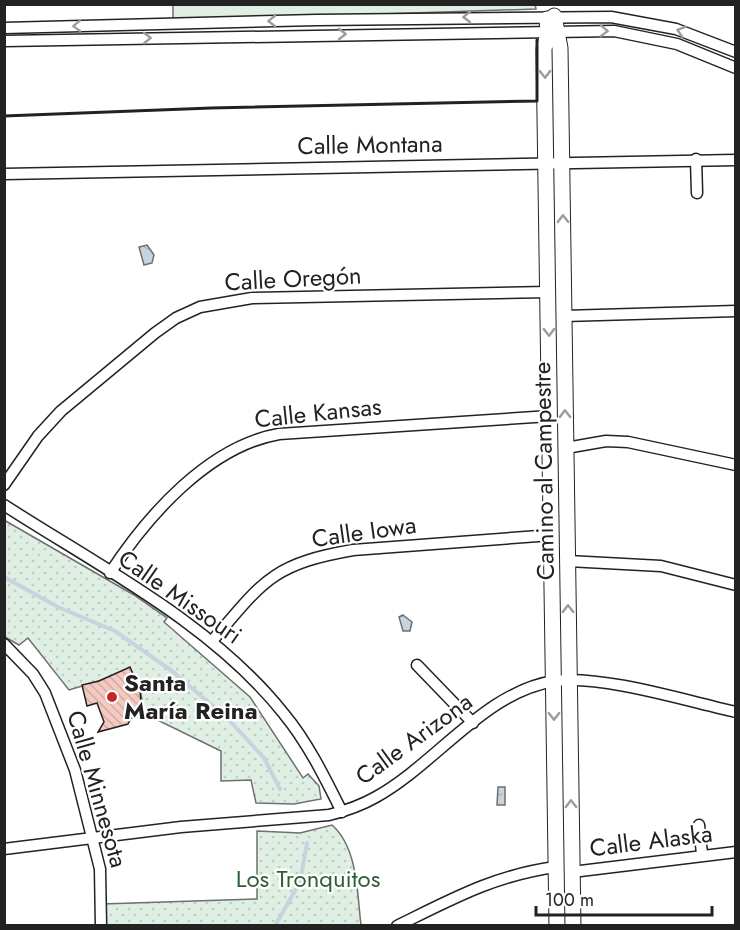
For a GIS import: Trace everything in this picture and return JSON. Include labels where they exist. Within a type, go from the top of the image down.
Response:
[{"type":"street","name":"Camino al Campestre","points":[[551,16],[552,33],[544,49],[564,316],[568,561],[556,867],[557,926]]},
{"type":"street","points":[[4,28],[317,20],[611,17],[676,28],[735,52]]},
{"type":"street","points":[[317,20],[317,34]]},
{"type":"street","points":[[99,25],[99,39]]},
{"type":"street","points":[[4,41],[317,34],[614,32],[648,37],[694,50],[735,68]]},
{"type":"street","points":[[696,159],[697,193]]},
{"type":"street","name":"Calle Montana","points":[[4,174],[735,159]]},
{"type":"street","name":"Camino al Campestre","points":[[554,162],[548,292],[552,535],[562,681],[573,926]]},
{"type":"street","name":"Calle Oregón","points":[[4,485],[38,436],[61,411],[155,333],[177,318],[200,307],[252,298],[548,292]]},
{"type":"street","points":[[564,316],[735,311]]},
{"type":"street","name":"Calle Kansas","points":[[110,573],[149,519],[172,497],[218,458],[256,438],[279,434],[550,416]]},
{"type":"street","points":[[566,448],[606,441],[628,442],[735,465]]},
{"type":"street","name":"Calle Missouri","points":[[4,505],[213,640],[258,683],[285,715],[311,753],[342,812]]},
{"type":"street","name":"Calle Iowa","points":[[213,640],[259,586],[273,575],[323,556],[353,550],[552,535]]},
{"type":"street","points":[[568,561],[661,566],[735,585]]},
{"type":"street","name":"Calle Minnesota","points":[[6,647],[33,674],[55,713],[93,836],[102,884],[101,926]]},
{"type":"street","points":[[417,665],[474,723]]},
{"type":"street","name":"Calle Arizona","points":[[4,849],[93,836],[342,812],[376,797],[506,698],[562,681],[604,683],[735,712]]},
{"type":"street","points":[[699,825],[702,854]]},
{"type":"street","name":"Calle Alaska","points":[[572,872],[702,854],[735,852]]},
{"type":"street","name":"Calle Alaska","points":[[398,926],[495,880],[525,871],[556,867]]},
{"type":"green space","points":[[535,4],[536,9],[173,21],[173,5]]},
{"type":"green space","points":[[4,520],[134,595],[167,618],[164,622],[250,697],[303,778],[308,774],[319,786],[321,799],[294,804],[256,803],[251,780],[221,781],[221,751],[145,714],[140,690],[130,668],[69,690],[28,638],[19,645],[5,637]]},
{"type":"green space","name":"Los Tronquitos","points":[[332,825],[341,835],[352,858],[361,925],[99,926],[102,904],[257,899],[257,831],[300,833]]},
{"type":"water","points":[[147,245],[154,255],[152,263],[144,265],[139,247]]},
{"type":"water","points":[[403,615],[412,622],[410,631],[403,631],[399,617]]},
{"type":"water","points":[[498,787],[505,787],[505,805],[497,805]]},
{"type":"building","name":"Santa María Reina","points":[[130,667],[140,690],[142,716],[131,718],[128,724],[98,732],[104,722],[97,703],[87,706],[82,685],[99,681]]},
{"type":"waterway","points":[[4,577],[60,608],[115,631],[172,671],[230,721],[264,758],[280,789]]},
{"type":"waterway","points":[[275,926],[300,882],[307,843]]},
{"type":"wall","points":[[4,116],[211,108],[537,101],[537,40]]},
{"type":"place","name":"Santa María Reina","points":[[112,697]]}]
